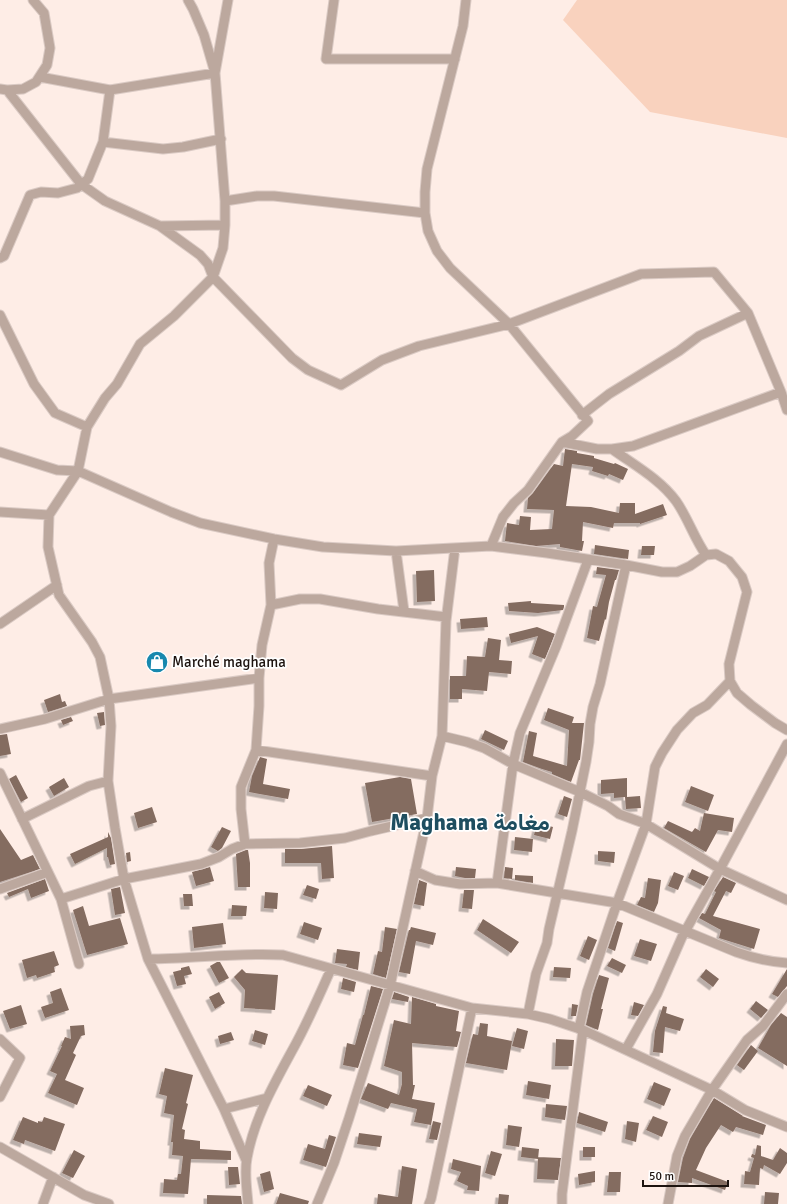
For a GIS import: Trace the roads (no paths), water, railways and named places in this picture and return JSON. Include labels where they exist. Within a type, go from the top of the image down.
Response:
[{"type":"street","points":[[4,89],[23,89],[36,82],[47,65],[50,48],[44,13],[33,0]]},
{"type":"street","points":[[188,0],[204,35],[214,73],[221,138],[225,201],[226,225],[223,248],[213,277],[174,316],[140,344],[117,384],[87,427],[78,471],[49,515],[48,547],[59,595],[92,642],[100,657],[109,699],[111,726],[108,781],[124,879],[148,959],[224,1109],[246,1160]]},
{"type":"street","points":[[214,73],[228,0]]},
{"type":"street","points":[[334,0],[326,59],[455,59]]},
{"type":"street","points":[[466,0],[463,26],[427,169],[424,213],[428,231],[437,251],[450,268],[508,324],[588,421],[572,436],[562,442],[528,490],[514,503],[503,517],[491,546]]},
{"type":"street","points":[[40,77],[110,90],[214,73]]},
{"type":"street","points":[[4,89],[81,184],[105,201],[160,226],[200,255],[208,264],[213,277],[292,358],[308,370],[341,385],[382,360],[419,346],[508,324],[641,274],[714,272],[748,313],[787,410]]},
{"type":"street","points":[[0,258],[4,256],[30,195],[41,192],[58,193],[77,188],[88,179],[103,142],[110,90]]},
{"type":"street","points":[[103,142],[163,149],[183,147],[221,138]]},
{"type":"street","points":[[225,201],[257,196],[274,196],[424,213]]},
{"type":"street","points":[[160,226],[226,225]]},
{"type":"street","points":[[582,415],[609,394],[680,351],[699,336],[748,313]]},
{"type":"street","points":[[0,315],[34,384],[54,413],[87,427]]},
{"type":"street","points":[[562,442],[597,449],[612,450],[633,446],[781,392]]},
{"type":"street","points":[[612,450],[649,475],[667,490],[677,502],[698,544],[706,555]]},
{"type":"street","points":[[0,452],[57,470],[78,471],[171,512],[200,523],[274,539],[323,547],[396,551],[491,546],[626,565],[662,572],[677,572],[690,566],[706,555],[716,554],[730,561],[742,577],[747,592],[729,664],[730,681],[737,693],[751,706],[787,730]]},
{"type":"street","points":[[0,512],[49,515]]},
{"type":"street","points":[[245,844],[241,809],[241,787],[256,750],[259,706],[258,678],[262,645],[271,605],[269,563],[274,539]]},
{"type":"street","points":[[317,1204],[334,1163],[390,986],[427,818],[432,776],[442,736],[446,617],[455,548]]},
{"type":"street","points":[[396,551],[404,611]]},
{"type":"street","points":[[497,883],[513,764],[520,733],[556,647],[588,560]]},
{"type":"street","points":[[528,1014],[536,974],[547,943],[580,792],[589,742],[593,707],[600,684],[626,565]]},
{"type":"street","points":[[0,624],[57,585]]},
{"type":"street","points":[[271,605],[300,599],[320,599],[378,609],[446,617]]},
{"type":"street","points":[[0,729],[45,720],[109,699],[258,678]]},
{"type":"street","points":[[562,1204],[581,1029],[587,992],[616,903],[646,824],[656,767],[662,753],[677,730],[692,713],[707,705],[730,681]]},
{"type":"street","points":[[442,736],[484,748],[513,764],[580,792],[608,806],[620,814],[646,824],[720,869],[787,900]]},
{"type":"street","points":[[626,1049],[657,994],[685,932],[787,744]]},
{"type":"street","points":[[256,750],[432,776]]},
{"type":"street","points":[[0,773],[61,899],[80,964]]},
{"type":"street","points":[[22,819],[89,786],[108,781]]},
{"type":"street","points":[[61,899],[124,879],[202,864],[220,858],[232,848],[245,844],[300,844],[345,838],[427,818]]},
{"type":"street","points":[[415,871],[435,880],[460,884],[497,883],[616,903],[736,952],[756,959],[787,963]]},
{"type":"street","points":[[0,888],[48,872]]},
{"type":"street","points":[[148,959],[179,959],[263,954],[283,956],[472,1008],[528,1014],[581,1029],[712,1090],[745,1110],[787,1126]]},
{"type":"street","points":[[248,1204],[246,1160],[253,1133],[267,1098],[282,1067],[294,1049],[331,969]]},
{"type":"street","points":[[668,1204],[677,1156],[685,1136],[712,1090],[747,1040],[763,1026],[787,994]]},
{"type":"street","points":[[429,1204],[472,1008]]},
{"type":"street","points":[[0,1039],[20,1058],[0,1097]]},
{"type":"street","points":[[224,1109],[267,1098]]},
{"type":"street","points":[[0,1147],[84,1195],[109,1204]]},
{"type":"street","points":[[42,1204],[52,1177]]},
{"type":"place","name":"Marché maghama","points":[[157,662]]},
{"type":"district","name":"Maghama مغامة","points":[[470,822]]}]
